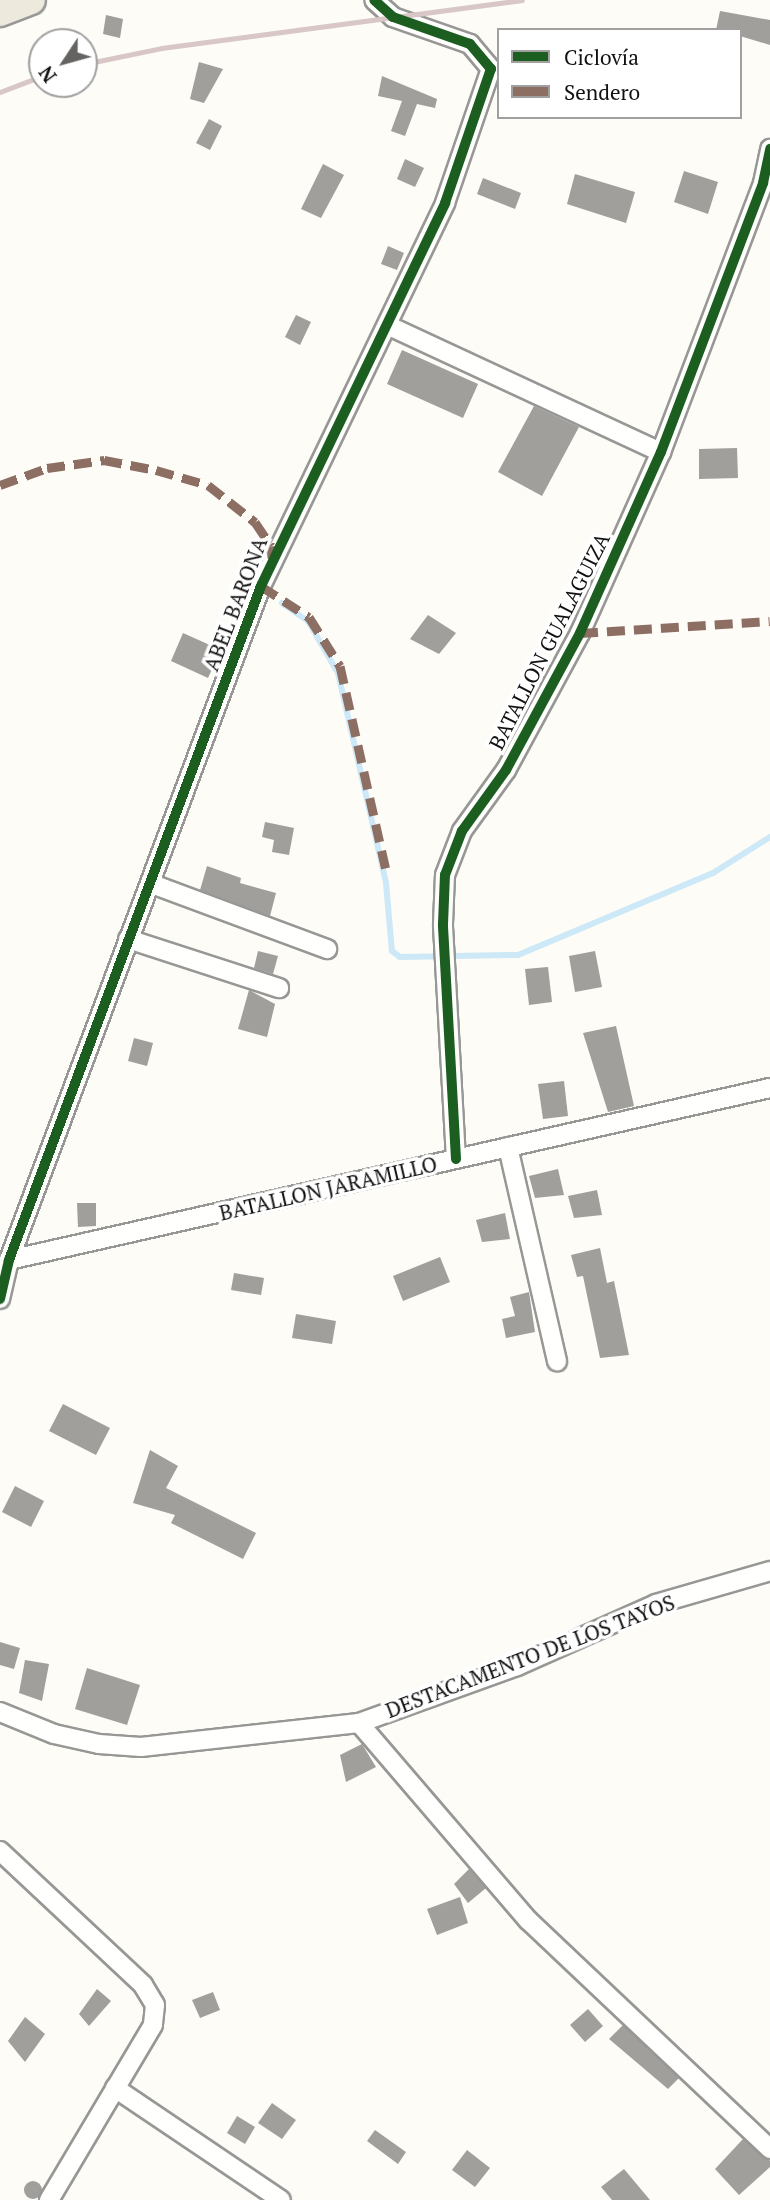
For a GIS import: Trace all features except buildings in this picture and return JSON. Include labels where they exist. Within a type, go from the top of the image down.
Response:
[{"type":"main road","points":[[0,12],[31,0]]},
{"type":"street","name":"ABEL BARONA","points":[[0,1299],[9,1260],[272,559],[389,326],[444,203],[491,69],[470,44],[393,17],[374,0]]},
{"type":"street","name":"BATALLON GUALAGUIZA","points":[[456,1159],[443,924],[445,875],[462,831],[506,770],[580,633],[662,452],[763,183],[770,149]]},
{"type":"street","points":[[389,326],[662,452]]},
{"type":"street","points":[[152,884],[327,949]]},
{"type":"street","points":[[128,939],[279,988]]},
{"type":"street","name":"BATALLON JARAMILLO","points":[[9,1260],[770,1088]]},
{"type":"street","points":[[508,1147],[556,1361]]},
{"type":"street","name":"DESTACAMENTO DE LOS TAYOS","points":[[0,1712],[54,1734],[99,1744],[141,1746],[359,1723],[517,1666],[656,1604],[770,1571]]},
{"type":"street","points":[[359,1723],[529,1921],[770,2149]]},
{"type":"street","points":[[0,1851],[143,1985],[155,2005],[152,2025],[48,2200]]},
{"type":"street","points":[[116,2088],[281,2200]]},
{"type":"waterway","points":[[282,603],[308,621],[338,673],[386,883],[392,951],[400,957],[518,955],[713,873],[770,837]]},
{"type":"railway","points":[[98,61],[162,48],[522,0]]},
{"type":"railway","points":[[0,92],[28,81]]},
{"type":"marked path","points":[[0,485],[47,468],[104,460],[156,470],[208,485],[255,522],[271,546],[272,558]]},
{"type":"marked path","points":[[261,586],[309,617],[340,666],[387,874]]},
{"type":"marked path","points":[[580,633],[770,621]]},
{"type":"cycle path","points":[[0,1299],[9,1260],[261,586],[445,203],[491,69],[470,44],[393,17],[374,0]]},
{"type":"cycle path","points":[[456,1159],[443,924],[445,875],[462,831],[506,770],[580,633],[661,452],[763,183],[770,149]]}]
